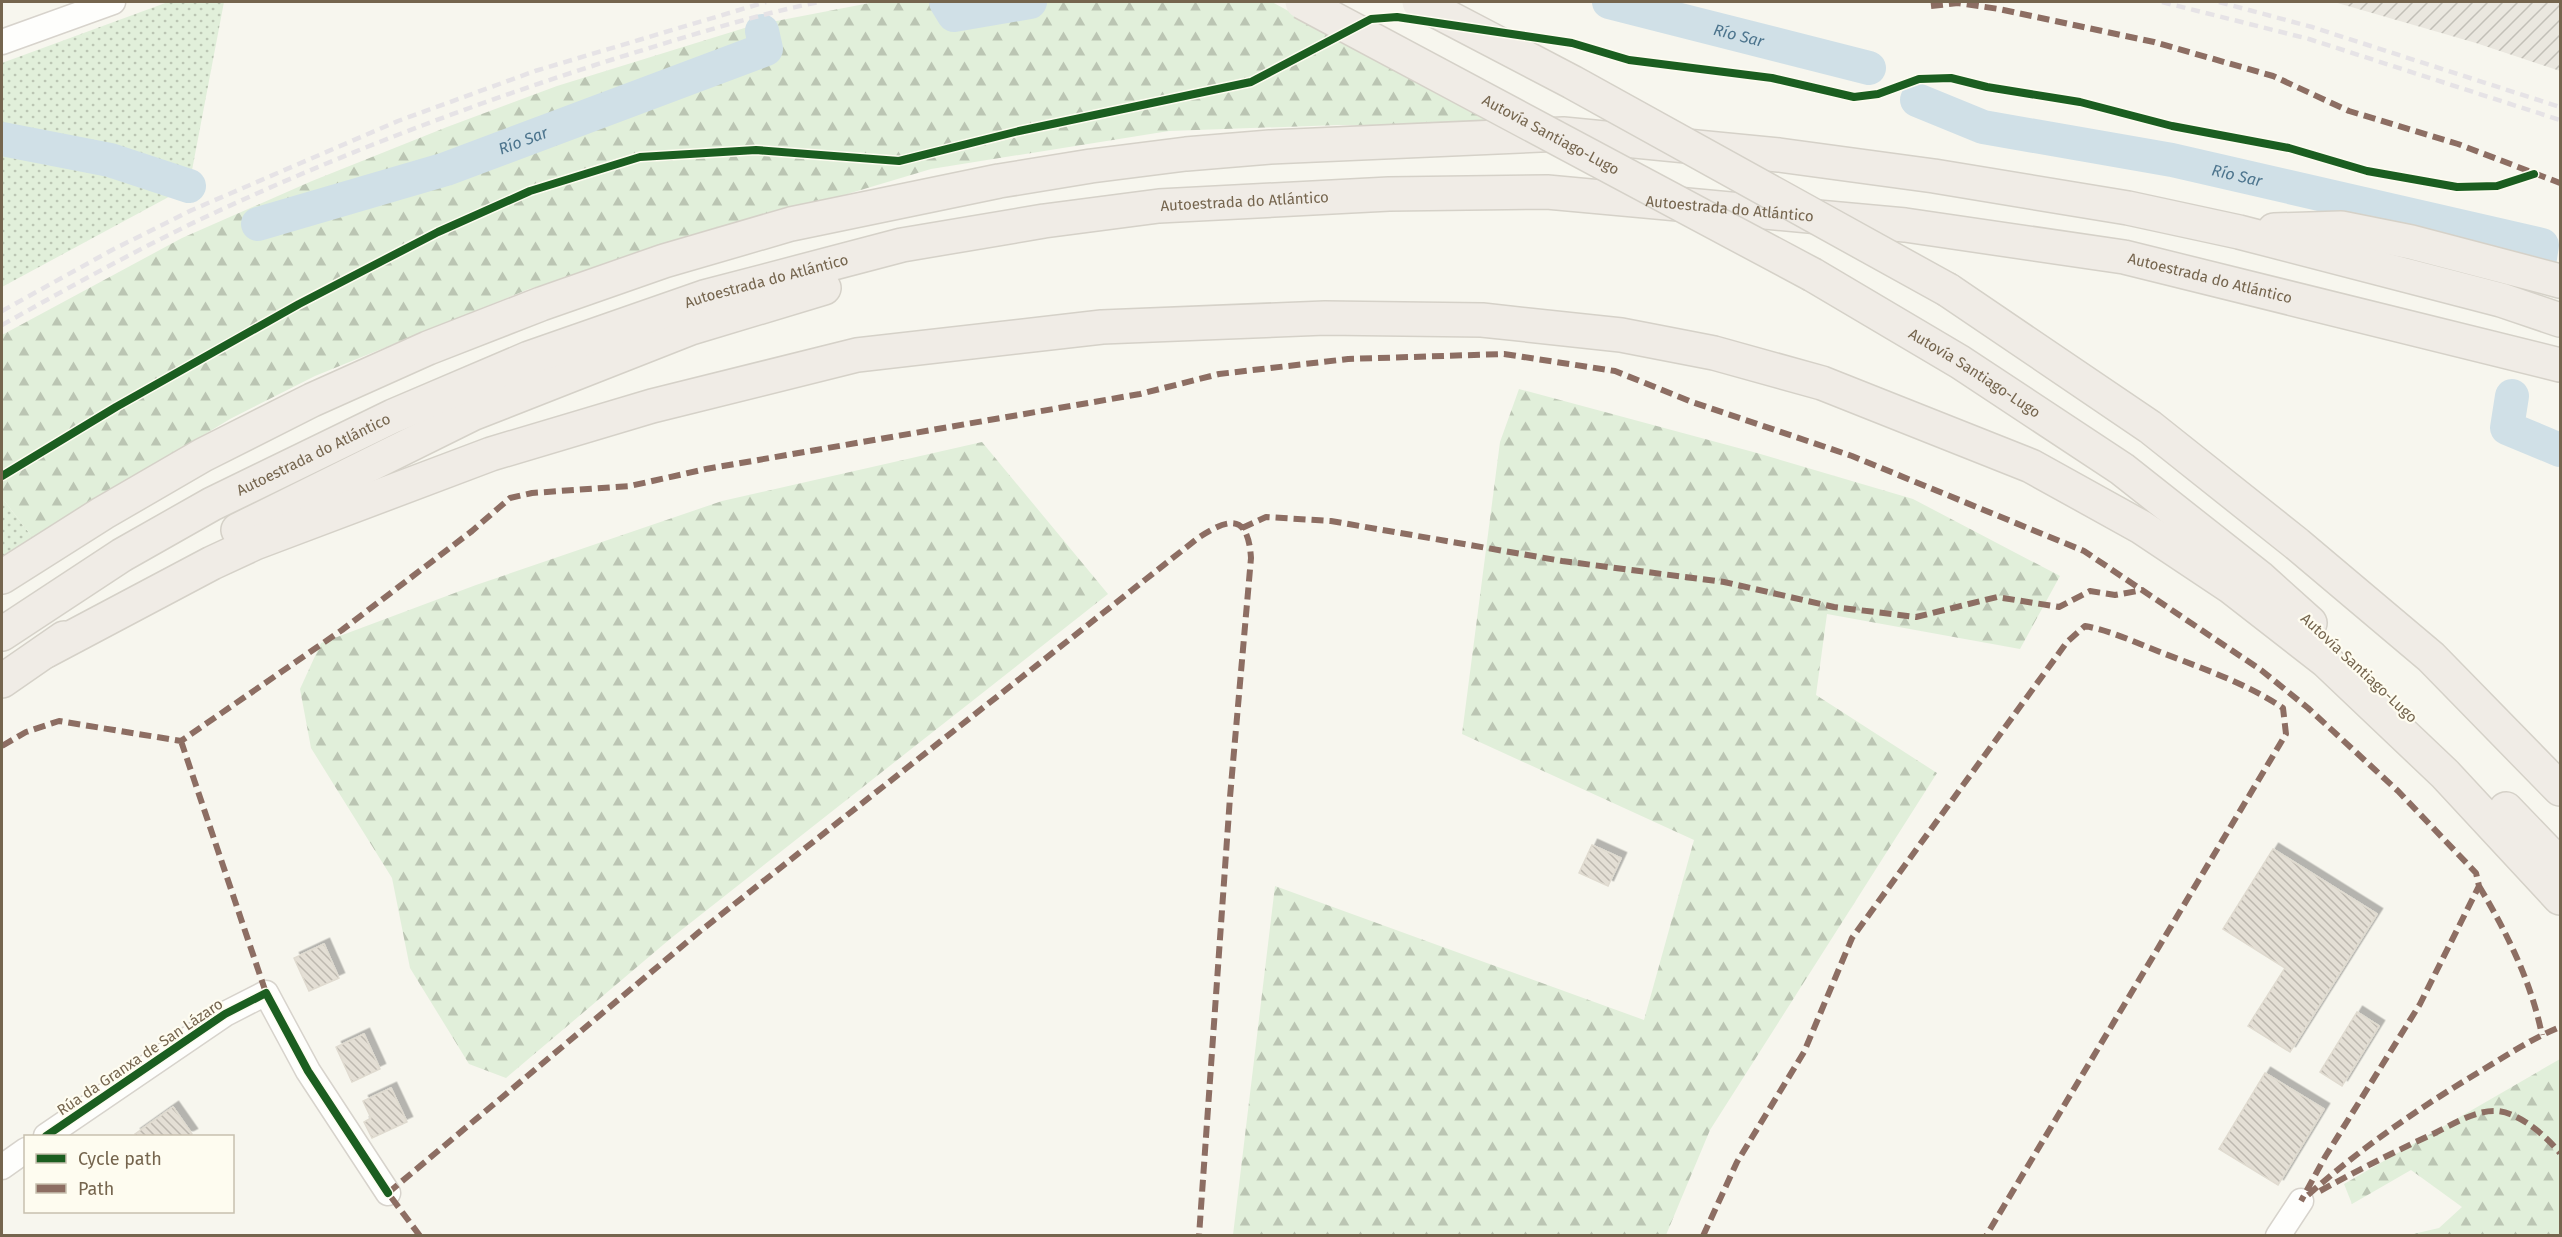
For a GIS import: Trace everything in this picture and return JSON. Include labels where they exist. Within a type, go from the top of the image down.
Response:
[{"type":"highway","name":"Autovía Santiago-Lugo","points":[[1302,2],[1813,275],[1960,362],[2122,469],[2260,578],[2392,697],[2547,849],[2560,865]]},
{"type":"highway","points":[[1419,2],[1572,82],[1948,290],[2150,427],[2297,544],[2431,657],[2560,789]]},
{"type":"highway","points":[[2,577],[102,513],[202,455],[312,400],[417,353],[541,303],[664,261],[791,224],[999,181],[1186,154],[1270,147],[1563,134],[1779,155],[1934,176],[2128,208],[2239,232],[2501,300],[2560,320]]},
{"type":"highway","name":"Autoestrada do Atlántico","points":[[2,634],[122,555],[212,504],[393,416],[529,358],[704,297],[902,245],[1044,221],[1159,206],[1389,194],[1547,192],[1905,225],[2124,257],[2560,365]]},
{"type":"highway","points":[[2,681],[119,597],[263,516],[472,414],[691,328],[863,276],[1235,203]]},
{"type":"highway","points":[[2239,232],[2341,228],[2412,242],[2560,281]]},
{"type":"highway","points":[[2222,281],[2303,320],[2560,388]]},
{"type":"highway","points":[[46,651],[212,563],[255,543],[480,458],[652,406],[857,355],[1102,327],[1325,318],[1482,320],[1621,335],[1714,352],[1822,383],[2031,466],[2141,527],[2231,586],[2326,661],[2445,774],[2560,898]]},
{"type":"street","points":[[2,42],[113,2]]},
{"type":"street","name":"Rúa da Granxa de San Lázaro","points":[[49,1135],[225,1014],[266,993],[308,1071],[388,1193]]},
{"type":"street","points":[[2,1167],[24,1151]]},
{"type":"street","points":[[2278,1236],[2301,1201]]},
{"type":"shaded area","points":[[2334,2],[2560,2],[2560,71],[2476,43]]},
{"type":"green space","points":[[168,2],[224,2],[189,186],[2,287],[2,63]]},
{"type":"green space","points":[[875,2],[1272,2],[1505,129],[1339,125],[1169,131],[931,169],[529,289],[315,376],[230,419],[33,538],[2,498],[2,335],[182,238],[312,181],[447,127],[557,86],[751,26]]},
{"type":"green space","points":[[1519,389],[1757,453],[1913,499],[2060,576],[2020,649],[1827,614],[1816,695],[1937,773],[1710,1130],[1666,1235],[1233,1235],[1275,886],[1644,1020],[1694,840],[1462,734],[1500,442]]},
{"type":"green space","points":[[982,442],[1108,594],[670,939],[506,1078],[469,1064],[410,968],[392,878],[311,748],[300,689],[321,643],[476,585],[722,501]]},
{"type":"green space","points":[[2,498],[33,538],[2,560]]},
{"type":"green space","points":[[2560,1059],[2560,1235],[2409,1235],[2439,1228],[2462,1207],[2411,1170],[2352,1204],[2344,1184]]},
{"type":"building","points":[[1592,845],[1621,858],[1608,886],[1579,873]]},
{"type":"building","points":[[2273,849],[2377,914],[2290,1052],[2248,1026],[2285,968],[2223,929]]},
{"type":"building","points":[[324,944],[339,978],[309,991],[294,958]]},
{"type":"building","points":[[2357,1012],[2379,1026],[2342,1086],[2320,1072]]},
{"type":"building","points":[[364,1034],[380,1069],[352,1082],[336,1047]]},
{"type":"building","points":[[2265,1073],[2324,1109],[2278,1185],[2219,1149]]},
{"type":"building","points":[[391,1088],[407,1122],[372,1138],[364,1122],[371,1118],[363,1101]]},
{"type":"building","points":[[173,1107],[192,1134],[136,1135]]},
{"type":"waterway","name":"Río Sar","points":[[946,2],[954,15],[1030,2]]},
{"type":"waterway","name":"Río Sar","points":[[1609,2],[1869,68]]},
{"type":"waterway","name":"Río Sar","points":[[258,224],[446,169],[766,49],[762,31]]},
{"type":"waterway","name":"Río Sar","points":[[1917,100],[1983,127],[2172,160],[2542,245],[2539,264]]},
{"type":"waterway","name":"Río Sar","points":[[2,139],[110,160],[189,186]]},
{"type":"waterway","name":"Río Sar","points":[[2512,396],[2507,428],[2560,450]]},
{"type":"railway","points":[[2,311],[112,250],[192,210],[398,121],[535,71],[766,2]]},
{"type":"railway","points":[[2,325],[99,271],[197,221],[351,153],[508,94],[614,59],[691,35],[819,2]]},
{"type":"railway","points":[[2162,2],[2309,39],[2560,120]]},
{"type":"railway","points":[[2219,2],[2312,27],[2560,107]]},
{"type":"marked path","points":[[1931,6],[1958,3],[1999,9],[2154,42],[2273,76],[2349,111],[2458,144],[2560,183]]},
{"type":"marked path","points":[[2,746],[26,732],[59,721],[181,741],[342,630],[472,531],[510,498],[532,493],[630,486],[706,469],[1140,394],[1219,374],[1348,359],[1504,354],[1615,371],[1692,402],[1852,456],[2084,551],[2261,670],[2308,708],[2398,791],[2476,873],[2479,886],[2420,1004],[2325,1157],[2301,1201]]},
{"type":"marked path","points":[[1242,528],[1266,517],[1331,521],[1562,561],[1724,582],[1834,607],[1916,617],[1997,597],[2059,607],[2090,591],[2115,595],[2143,590]]},
{"type":"marked path","points":[[420,1236],[388,1193],[699,932],[1198,538],[1228,523],[1241,527],[1246,533],[1251,558],[1230,797],[1199,1236]]},
{"type":"marked path","points":[[1703,1236],[1737,1162],[1804,1052],[1852,938],[2067,642],[2085,626],[2123,637],[2223,677],[2269,699],[2283,708],[2286,734],[1986,1236]]},
{"type":"marked path","points":[[181,741],[266,993]]},
{"type":"marked path","points":[[2479,886],[2517,958],[2542,1035]]},
{"type":"marked path","points":[[2308,1195],[2350,1160],[2415,1112],[2521,1046],[2560,1027]]},
{"type":"marked path","points":[[2320,1191],[2457,1122],[2488,1111],[2505,1112],[2523,1120],[2560,1153]]},
{"type":"cycle path","points":[[2,476],[116,407],[299,304],[438,232],[530,191],[640,157],[756,150],[899,161],[1019,131],[1251,82],[1371,19],[1397,17],[1572,43],[1629,60],[1772,78],[1854,97],[1878,94],[1919,79],[1951,78],[1987,87],[2080,102],[2172,126],[2289,148],[2367,171],[2457,187],[2497,186],[2534,174]]},
{"type":"cycle path","points":[[47,1135],[225,1014],[266,993],[308,1071],[388,1193]]}]
